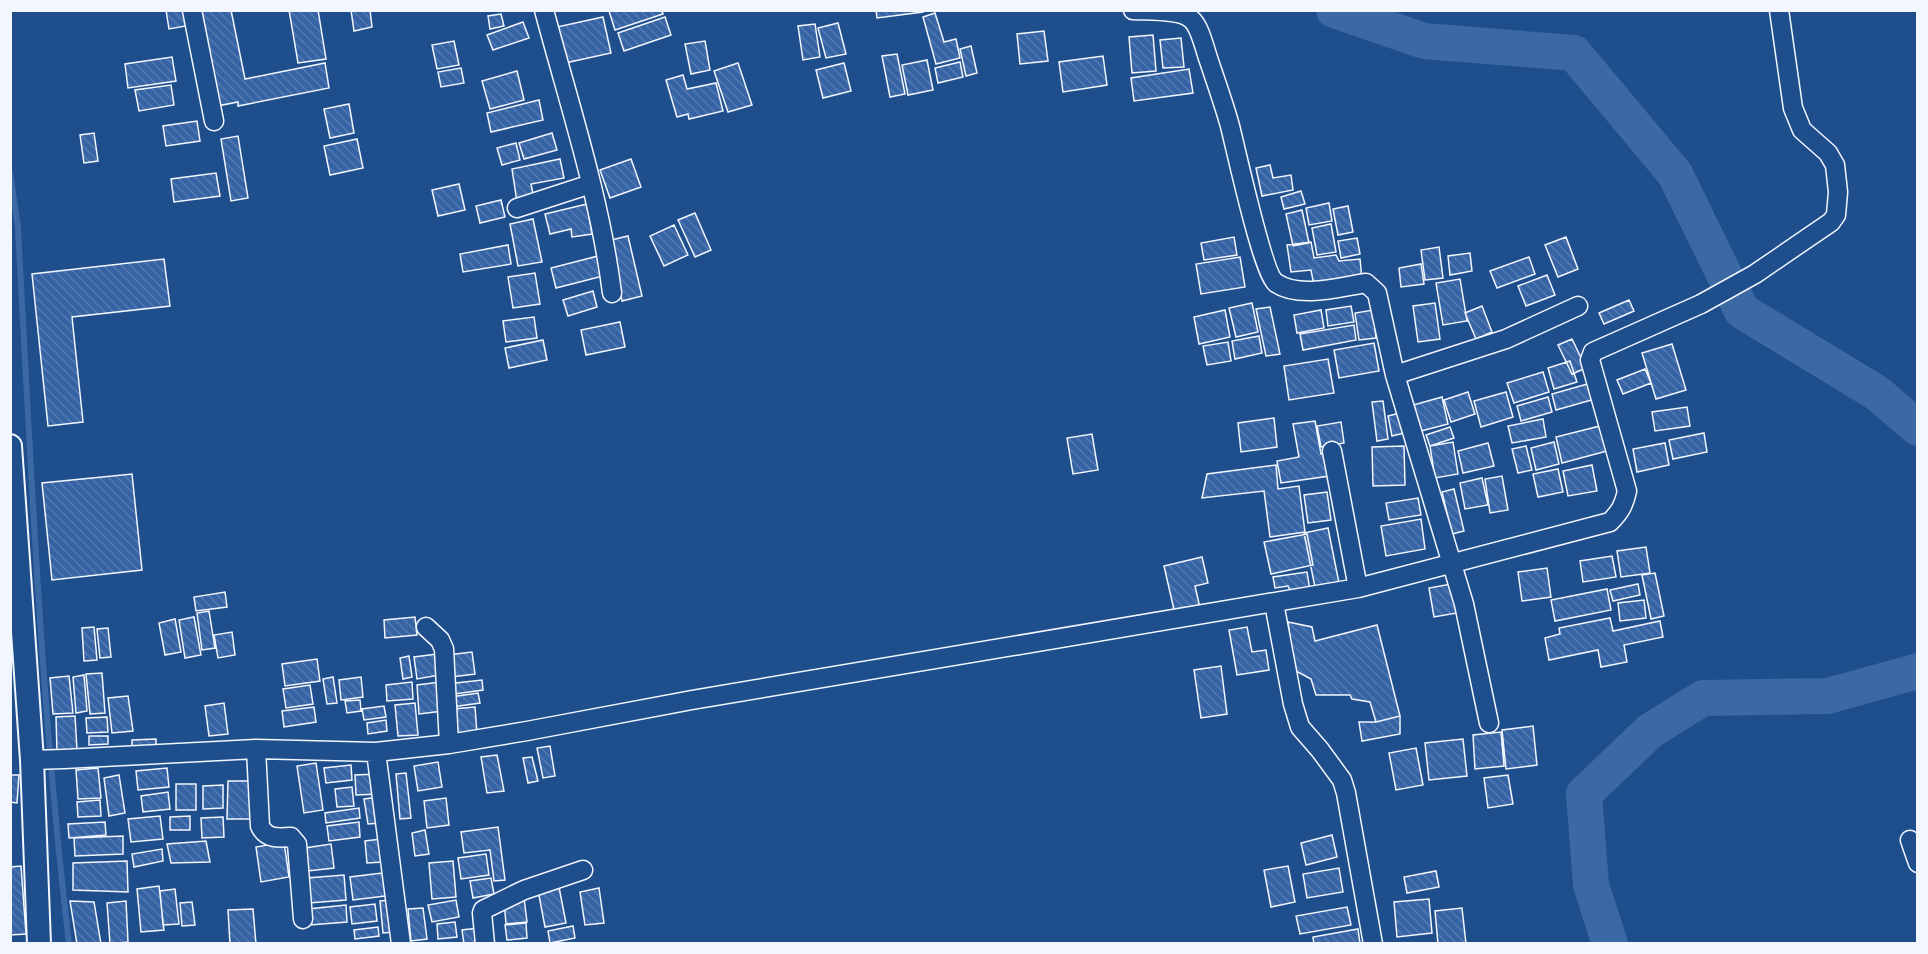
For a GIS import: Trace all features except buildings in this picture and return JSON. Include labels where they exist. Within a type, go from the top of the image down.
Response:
[{"type":"street","points":[[192,10],[213,121]]},
{"type":"street","points":[[544,10],[591,184],[608,259],[612,293]]},
{"type":"street","points":[[1133,10],[1178,13],[1192,19],[1201,37],[1229,124],[1260,244],[1272,279],[1278,285],[1311,292],[1366,283],[1377,293],[1395,375],[1464,604],[1489,723]]},
{"type":"street","points":[[35,760],[256,749],[376,752],[449,744],[692,700],[1358,588],[1610,522],[1619,514],[1624,505],[1627,491],[1590,360],[1593,352],[1701,304],[1755,274],[1831,222],[1836,215],[1838,192],[1836,165],[1828,153],[1802,130],[1797,121],[1793,108],[1779,10]]},
{"type":"street","points":[[517,208],[591,184]]},
{"type":"street","points":[[1395,375],[1506,339],[1578,306]]},
{"type":"street","points":[[10,446],[35,760],[39,944]]},
{"type":"street","points":[[1332,451],[1358,588]]},
{"type":"street","points":[[1274,603],[1293,704],[1300,727],[1342,780],[1346,793],[1373,944]]},
{"type":"street","points":[[426,627],[441,640],[444,649],[449,744]]},
{"type":"street","points":[[256,749],[260,826],[267,837],[291,837],[297,844],[303,919]]},
{"type":"street","points":[[376,752],[401,944]]},
{"type":"street","points":[[1910,840],[1917,863]]},
{"type":"street","points":[[485,944],[483,910],[524,890],[583,870]]},
{"type":"waterway","points":[[1334,10],[1424,41],[1574,53],[1675,174],[1742,311],[1877,393],[1918,428]]},
{"type":"waterway","points":[[10,172],[18,228],[44,676],[69,944]]},
{"type":"waterway","points":[[1610,944],[1591,885],[1584,794],[1650,731],[1703,698],[1828,696],[1918,671]]}]
